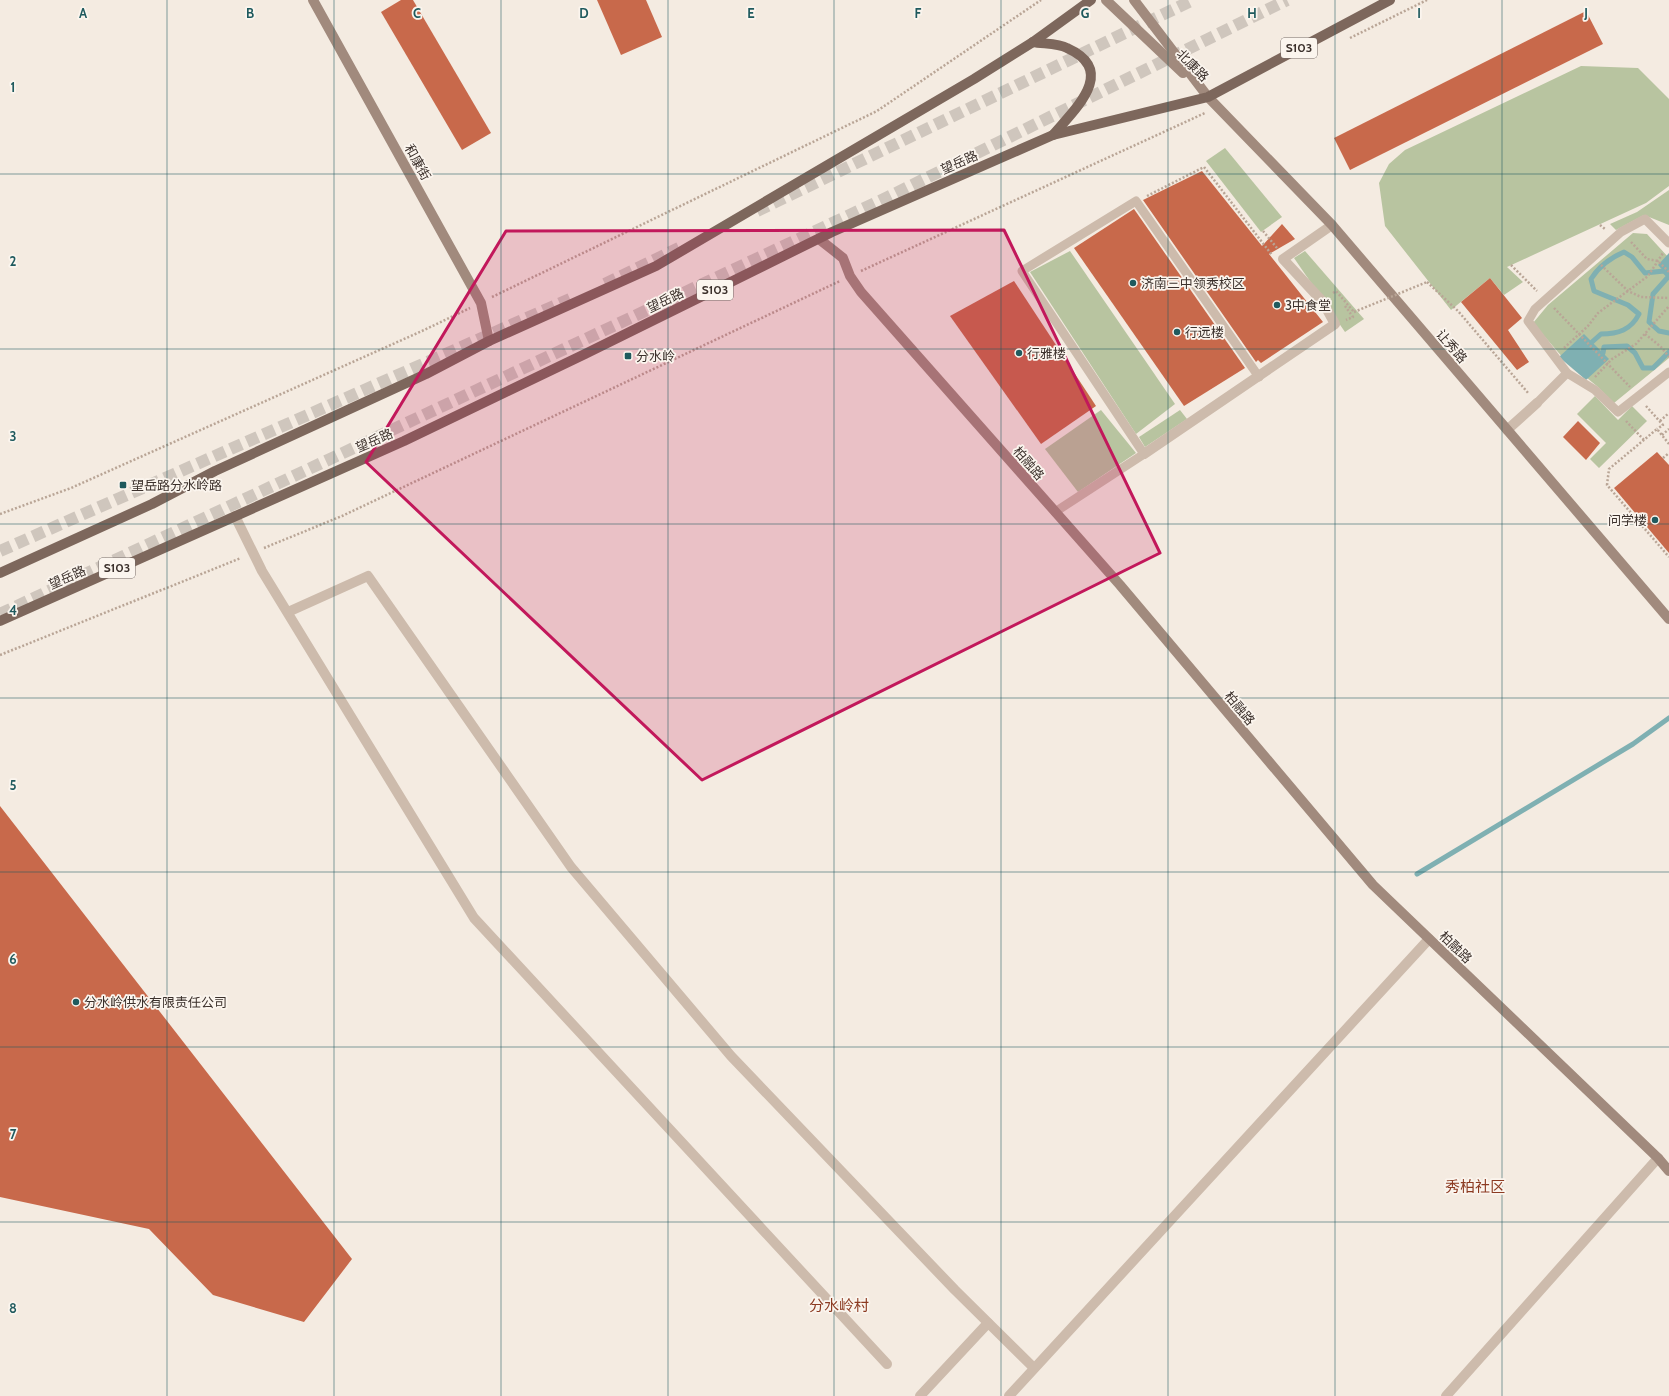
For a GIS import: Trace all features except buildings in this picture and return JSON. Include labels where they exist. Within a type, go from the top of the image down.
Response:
[{"type":"main road","points":[[0,573],[152,504],[215,471],[426,374],[489,341],[656,266],[887,132],[1033,42],[1091,0]]},
{"type":"main road","name":"望岳路","points":[[0,620],[411,438],[819,239],[1053,135],[1208,97],[1390,0]]},
{"type":"main road","points":[[1033,42],[1066,47],[1087,62],[1092,78],[1085,96],[1053,135]]},
{"type":"street","name":"和康街","points":[[313,0],[481,303],[489,341]]},
{"type":"street","name":"北康路","points":[[1106,0],[1208,97]]},
{"type":"street","name":"北康路","points":[[1134,0],[1208,97]]},
{"type":"street","name":"让秀路","points":[[1208,97],[1332,226],[1669,619]]},
{"type":"street","points":[[1144,454],[1335,324],[1323,302],[1283,259],[1281,259],[1332,226]]},
{"type":"street","name":"柏融路","points":[[819,239],[843,258],[850,276],[861,292],[1120,585],[1373,885],[1658,1158],[1669,1171]]},
{"type":"street","points":[[1507,430],[1537,403]]},
{"type":"street","points":[[235,516],[262,571],[474,918],[886,1364]]},
{"type":"street","points":[[288,612],[368,576],[571,867],[731,1056],[1034,1368]]},
{"type":"street","points":[[1009,1396],[1429,939]]},
{"type":"street","points":[[1446,1396],[1658,1158]]},
{"type":"street","points":[[920,1396],[988,1322]]},
{"type":"lane","points":[[1055,512],[1144,454],[1022,271],[1136,201],[1259,377]]},
{"type":"lane","points":[[1669,243],[1645,219],[1621,232],[1535,309],[1528,321],[1567,373],[1587,386],[1618,412],[1669,372]]},
{"type":"lane","points":[[1537,403],[1567,373]]},
{"type":"path","points":[[0,514],[71,488],[416,334],[877,111],[1041,0]]},
{"type":"path","points":[[1349,38],[1427,0]]},
{"type":"path","points":[[0,655],[342,516],[850,276],[1217,108]]},
{"type":"path","points":[[1136,201],[1204,167],[1263,246],[1281,259]]},
{"type":"path","points":[[1263,231],[1281,259]]},
{"type":"path","points":[[1621,232],[1647,259],[1658,261],[1669,272]]},
{"type":"path","points":[[1554,356],[1579,334],[1598,313],[1612,301],[1648,276],[1658,261]]},
{"type":"path","points":[[1511,265],[1608,363],[1663,425],[1609,469],[1607,485],[1669,557]]},
{"type":"path","points":[[1604,268],[1628,291],[1641,297],[1669,298]]},
{"type":"path","points":[[1332,294],[1336,291],[1354,312],[1427,282],[1458,311],[1537,403]]},
{"type":"path","points":[[1587,386],[1608,363],[1632,347],[1669,306]]},
{"type":"path","points":[[1645,334],[1668,356]]},
{"type":"path","points":[[1618,412],[1644,440]]},
{"type":"path","points":[[1660,421],[1669,413]]},
{"type":"path","points":[[1657,429],[1669,444]]},
{"type":"path","points":[[1661,435],[1669,429]]},
{"type":"path","points":[[1663,458],[1669,453]]},
{"type":"highlighted area","points":[[1004,230],[1160,553],[702,780],[366,462],[506,231]]},
{"type":"green space","points":[[1581,66],[1638,68],[1669,99],[1669,186],[1646,203],[1507,267],[1523,282],[1504,295],[1490,278],[1451,310],[1385,226],[1379,183],[1389,164],[1405,150]]},
{"type":"green space","points":[[1225,148],[1282,217],[1261,232],[1206,161]]},
{"type":"green space","points":[[1669,190],[1669,225],[1644,215],[1616,230],[1610,224],[1637,212]]},
{"type":"green space","points":[[1633,233],[1647,234],[1669,258],[1669,358],[1614,403],[1598,387],[1564,359],[1533,323],[1548,305]]},
{"type":"green space","points":[[1070,251],[1175,404],[1136,434],[1030,272]]},
{"type":"green space","points":[[1305,251],[1364,319],[1345,332],[1294,258]]},
{"type":"green space","points":[[1595,396],[1618,420],[1632,406],[1647,421],[1599,468],[1590,459],[1606,443],[1577,414]]},
{"type":"green space","points":[[1101,410],[1136,453],[1078,492],[1045,449]]},
{"type":"green space","points":[[1180,410],[1187,419],[1145,447],[1139,437]]},
{"type":"water","points":[[1669,253],[1669,277],[1658,265]]},
{"type":"water","points":[[1584,334],[1609,359],[1586,380],[1559,357]]},
{"type":"waterway","points":[[1592,342],[1601,334],[1623,330],[1632,324],[1639,314],[1628,305],[1594,291],[1591,279],[1605,263],[1624,252],[1632,257],[1645,273],[1664,271],[1669,276],[1653,294],[1649,322],[1659,331],[1669,333]]},
{"type":"waterway","points":[[1603,353],[1604,347],[1627,346],[1635,353],[1643,368],[1653,368],[1669,352]]},
{"type":"waterway","points":[[1417,874],[1633,744],[1669,718]]},
{"type":"tunnel","points":[[757,211],[1193,0]]},
{"type":"tunnel","points":[[0,614],[888,197],[1287,0]]},
{"type":"tunnel","points":[[605,284],[679,248]]},
{"type":"tunnel","points":[[0,551],[570,299]]},
{"type":"place","name":"济南三中领秀校区","points":[[1133,283]]},
{"type":"place","name":"3中食堂","points":[[1277,305]]},
{"type":"place","name":"行远楼","points":[[1177,332]]},
{"type":"place","name":"行雅楼","points":[[1019,353]]},
{"type":"place","name":"分水岭","points":[[628,356]]},
{"type":"place","name":"望岳路分水岭路","points":[[123,485]]},
{"type":"place","name":"问学楼","points":[[1655,520]]},
{"type":"place","name":"分水岭供水有限责任公司","points":[[76,1002]]},
{"type":"district","name":"秀柏社区","points":[[1475,1187]]},
{"type":"district","name":"分水岭村","points":[[839,1306]]}]
